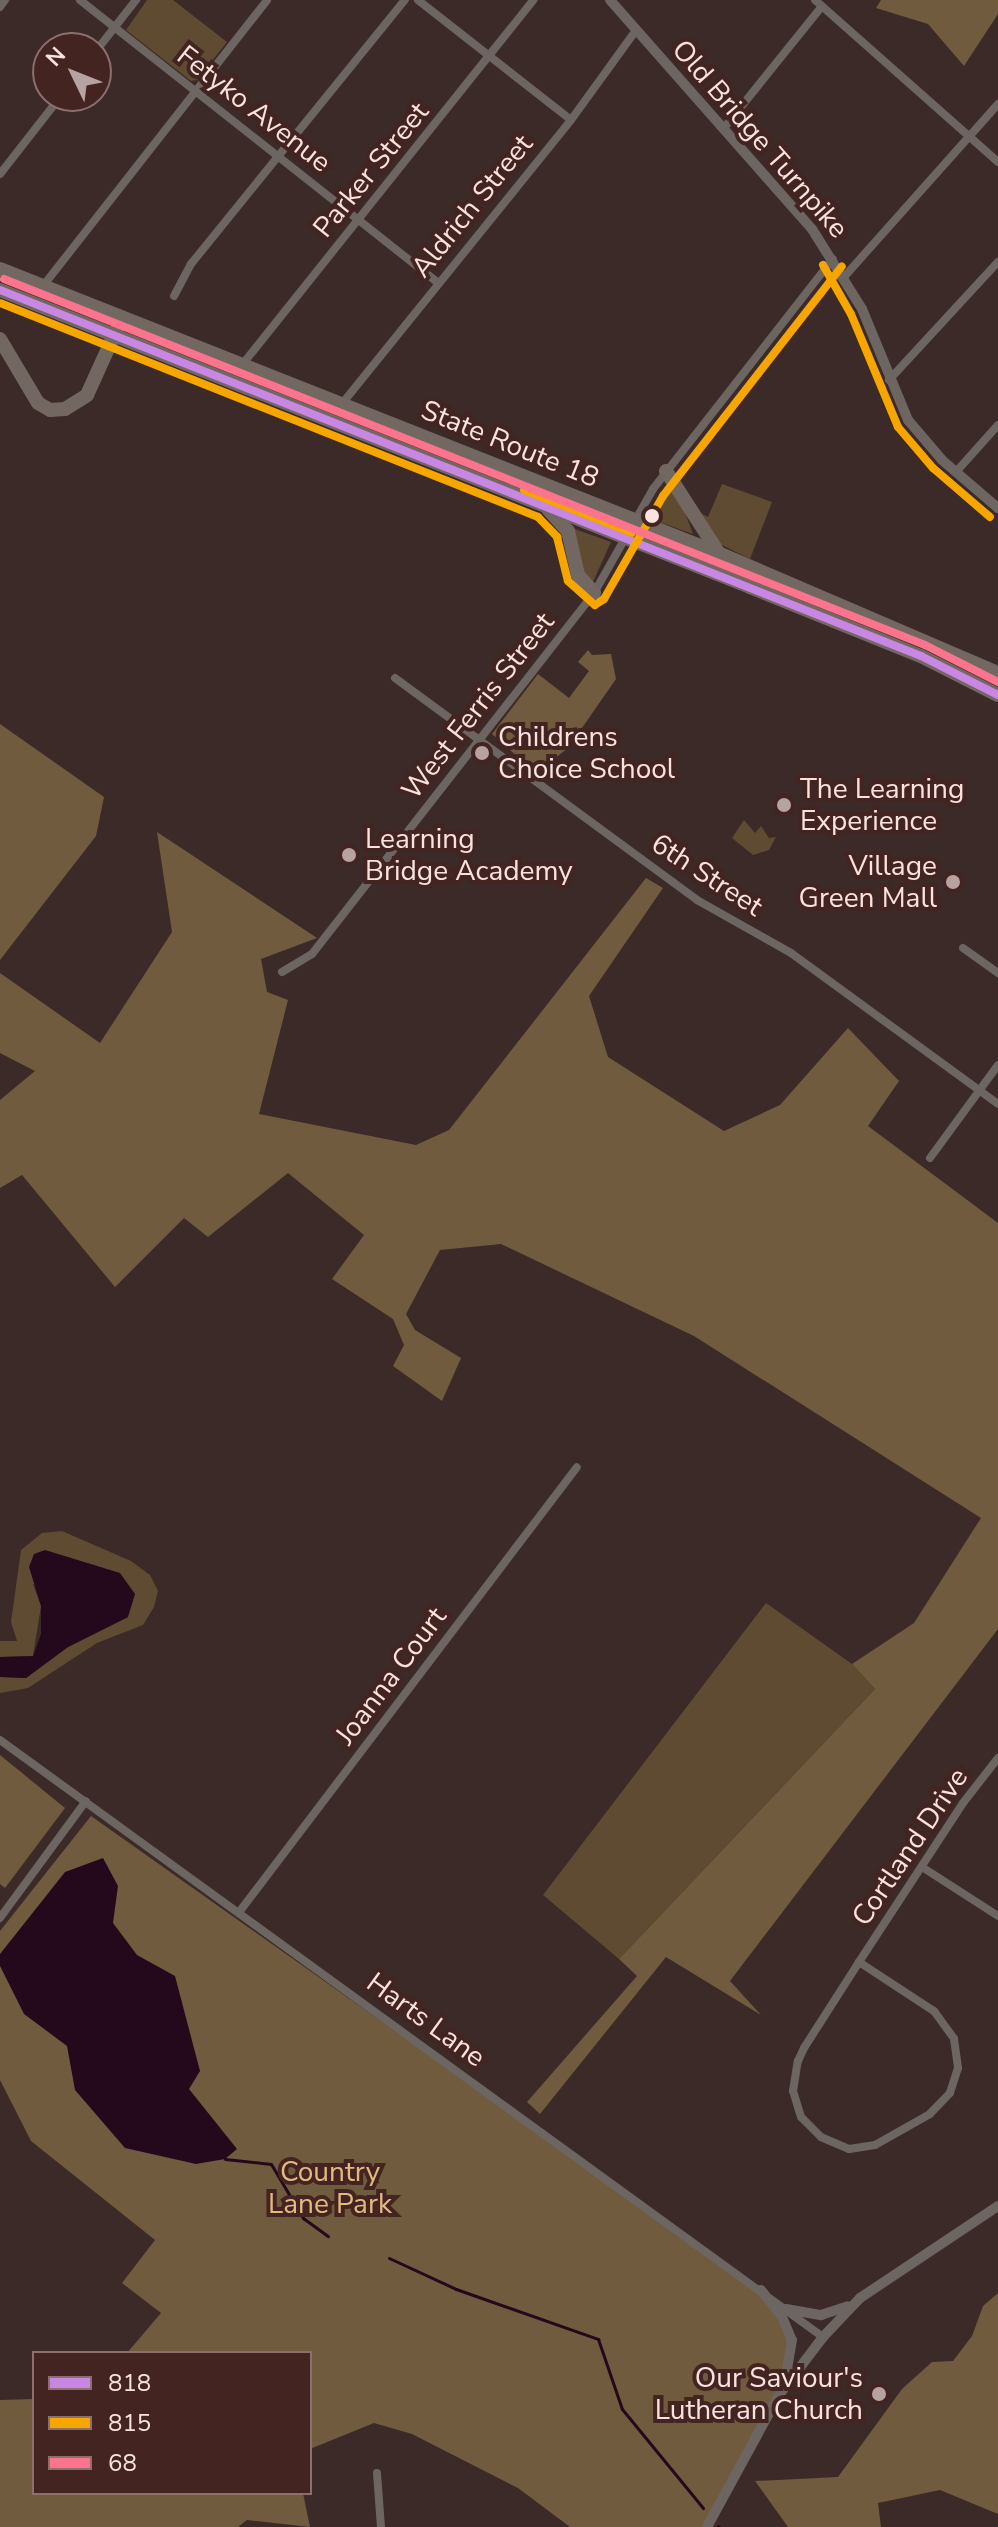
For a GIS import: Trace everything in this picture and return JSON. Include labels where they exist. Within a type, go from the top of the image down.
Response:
[{"type":"highway","name":"State Route 18","points":[[0,269],[718,553],[998,673]]},
{"type":"highway","name":"State Route 18","points":[[0,290],[909,651],[998,695]]},
{"type":"highway","points":[[0,339],[38,403],[50,410],[65,409],[87,395],[118,336],[116,315]]},
{"type":"highway","points":[[666,471],[718,553]]},
{"type":"highway","points":[[545,507],[568,531],[578,575],[594,593]]},
{"type":"street","points":[[0,7],[5,0]]},
{"type":"street","name":"Fetyko Avenue","points":[[80,0],[437,282]]},
{"type":"street","points":[[111,32],[136,0]]},
{"type":"street","points":[[43,286],[267,0]]},
{"type":"street","points":[[174,296],[178,281],[276,155],[405,0]]},
{"type":"street","points":[[418,0],[571,120]]},
{"type":"street","name":"Parker Street","points":[[241,366],[491,58],[533,0]]},
{"type":"street","name":"Old Bridge Turnpike","points":[[610,0],[634,33],[724,128],[833,259],[908,420],[956,472],[998,508]]},
{"type":"street","points":[[724,128],[818,3],[998,162]]},
{"type":"street","name":"Aldrich Street","points":[[341,405],[437,282],[571,120],[634,33]]},
{"type":"street","points":[[844,277],[998,104]]},
{"type":"street","points":[[0,174],[48,112]]},
{"type":"street","name":"West Ferris Street","points":[[282,972],[312,954],[594,593],[666,471],[833,259]]},
{"type":"street","points":[[889,380],[998,262]]},
{"type":"street","points":[[956,472],[998,425]]},
{"type":"street","name":"6th Street","points":[[395,678],[697,900],[791,953],[998,1104]]},
{"type":"street","points":[[963,948],[998,973]]},
{"type":"street","points":[[930,1158],[998,1065]]},
{"type":"street","name":"Joanna Court","points":[[240,1911],[577,1467]]},
{"type":"street","name":"Harts Lane","points":[[0,1740],[240,1911],[823,2337]]},
{"type":"street","name":"Cortland Drive","points":[[859,1962],[934,2011],[954,2039],[958,2068],[950,2093],[930,2114],[875,2145],[849,2149],[821,2137],[801,2117],[793,2075],[804,2048],[859,1962],[997,1762]]},
{"type":"street","points":[[0,1918],[86,1801]]},
{"type":"street","points":[[922,1867],[998,1916]]},
{"type":"street","points":[[786,2309],[831,2315],[998,2206]]},
{"type":"street","points":[[707,2527],[779,2395],[791,2365],[792,2340],[782,2317],[761,2290]]},
{"type":"street","points":[[779,2395],[823,2337],[860,2298]]},
{"type":"street","points":[[377,2473],[381,2527]]},
{"type":"shaded area","points":[[147,0],[173,0],[227,42],[197,80],[191,81],[126,30]]},
{"type":"shaded area","points":[[722,484],[772,502],[750,559],[714,541],[700,513],[708,517]]},
{"type":"shaded area","points":[[665,486],[679,496],[693,534],[654,520]]},
{"type":"shaded area","points":[[572,528],[611,542],[593,582],[586,579]]},
{"type":"shaded area","points":[[744,820],[755,833],[761,826],[769,838],[776,837],[769,850],[753,855],[732,838]]},
{"type":"shaded area","points":[[62,1531],[131,1561],[150,1575],[158,1591],[154,1607],[143,1625],[97,1643],[28,1688],[0,1693],[0,1677],[26,1678],[68,1647],[128,1617],[33,1584],[41,1606],[33,1656],[0,1657],[0,1641],[17,1641],[11,1622],[21,1550],[42,1533]]},
{"type":"shaded area","points":[[45,1550],[120,1573],[135,1594],[128,1617],[68,1647],[26,1678],[0,1677],[0,1657],[33,1656],[41,1634],[41,1606],[29,1567],[34,1554]]},
{"type":"shaded area","points":[[766,1603],[852,1664],[875,1689],[619,1959],[543,1895]]},
{"type":"shaded area","points":[[103,1858],[118,1886],[113,1923],[137,1955],[175,1976],[200,2071],[189,2089],[237,2149],[225,2159],[196,2164],[125,2148],[75,2090],[67,2046],[24,2014],[0,1966],[0,1954],[65,1872]]},
{"type":"green space","points":[[881,0],[998,0],[998,14],[964,66],[928,24],[876,8]]},
{"type":"green space","points":[[588,650],[592,655],[611,654],[616,679],[568,748],[536,773],[492,734],[538,674],[569,698],[589,671],[578,662]]},
{"type":"green space","points":[[0,724],[104,797],[96,836],[0,960]]},
{"type":"green space","points":[[157,832],[317,938],[261,959],[267,992],[288,1000],[259,1114],[416,1145],[449,1130],[646,878],[663,888],[589,996],[608,1057],[724,1131],[780,1105],[848,1028],[899,1081],[868,1126],[998,1223],[998,1629],[730,1981],[761,2015],[666,1957],[540,2114],[527,2102],[637,1976],[619,1959],[875,1689],[852,1664],[914,1623],[981,1518],[694,1336],[501,1244],[440,1250],[406,1314],[415,1330],[461,1358],[442,1401],[393,1366],[404,1345],[393,1319],[332,1279],[364,1235],[288,1173],[208,1237],[184,1218],[115,1287],[22,1175],[0,1188],[0,1100],[35,1071],[0,1053],[0,973],[100,1043],[172,932]]},
{"type":"green space","points":[[0,1755],[65,1808],[5,1888],[0,1884]]},
{"type":"green space","name":"Country Lane Park","points":[[91,1816],[761,2290],[792,2340],[791,2365],[711,2527],[570,2527],[518,2488],[412,2434],[374,2423],[312,2448],[312,2351],[129,2351],[161,2313],[122,2283],[155,2240],[31,2141],[0,2080],[0,1931]]},
{"type":"green space","points":[[998,2293],[998,2514],[940,2490],[878,2503],[881,2527],[788,2527],[755,2481],[838,2477],[902,2389],[932,2362],[953,2361],[972,2336],[983,2306]]},
{"type":"green space","points":[[32,2399],[32,2495],[303,2495],[310,2527],[247,2520],[238,2527],[0,2527],[0,2400]]},
{"type":"waterway","points":[[225,2159],[271,2164],[303,2218],[328,2236]]},
{"type":"waterway","points":[[389,2258],[456,2289],[598,2339],[622,2409],[703,2508]]},
{"type":"transit line","name":"815","points":[[823,265],[851,314],[898,427],[933,468],[990,517]]},
{"type":"transit line","name":"815","points":[[0,303],[538,517],[557,537],[568,581],[595,605],[604,599],[663,496],[842,266]]},
{"type":"transit line","name":"68","points":[[4,279],[925,645],[998,682]]},
{"type":"transit line","name":"818","points":[[0,290],[921,656],[998,695]]},
{"type":"transit line","name":"815","points":[[524,490],[632,533]]},
{"type":"place","name":"Childrens Choice School","points":[[482,753]]},
{"type":"place","name":"The Learning Experience","points":[[784,805]]},
{"type":"place","name":"Learning Bridge Academy","points":[[349,855]]},
{"type":"place","name":"Village Green Mall","points":[[953,882]]},
{"type":"place","name":"Our Saviour's Lutheran Church","points":[[879,2394]]}]
